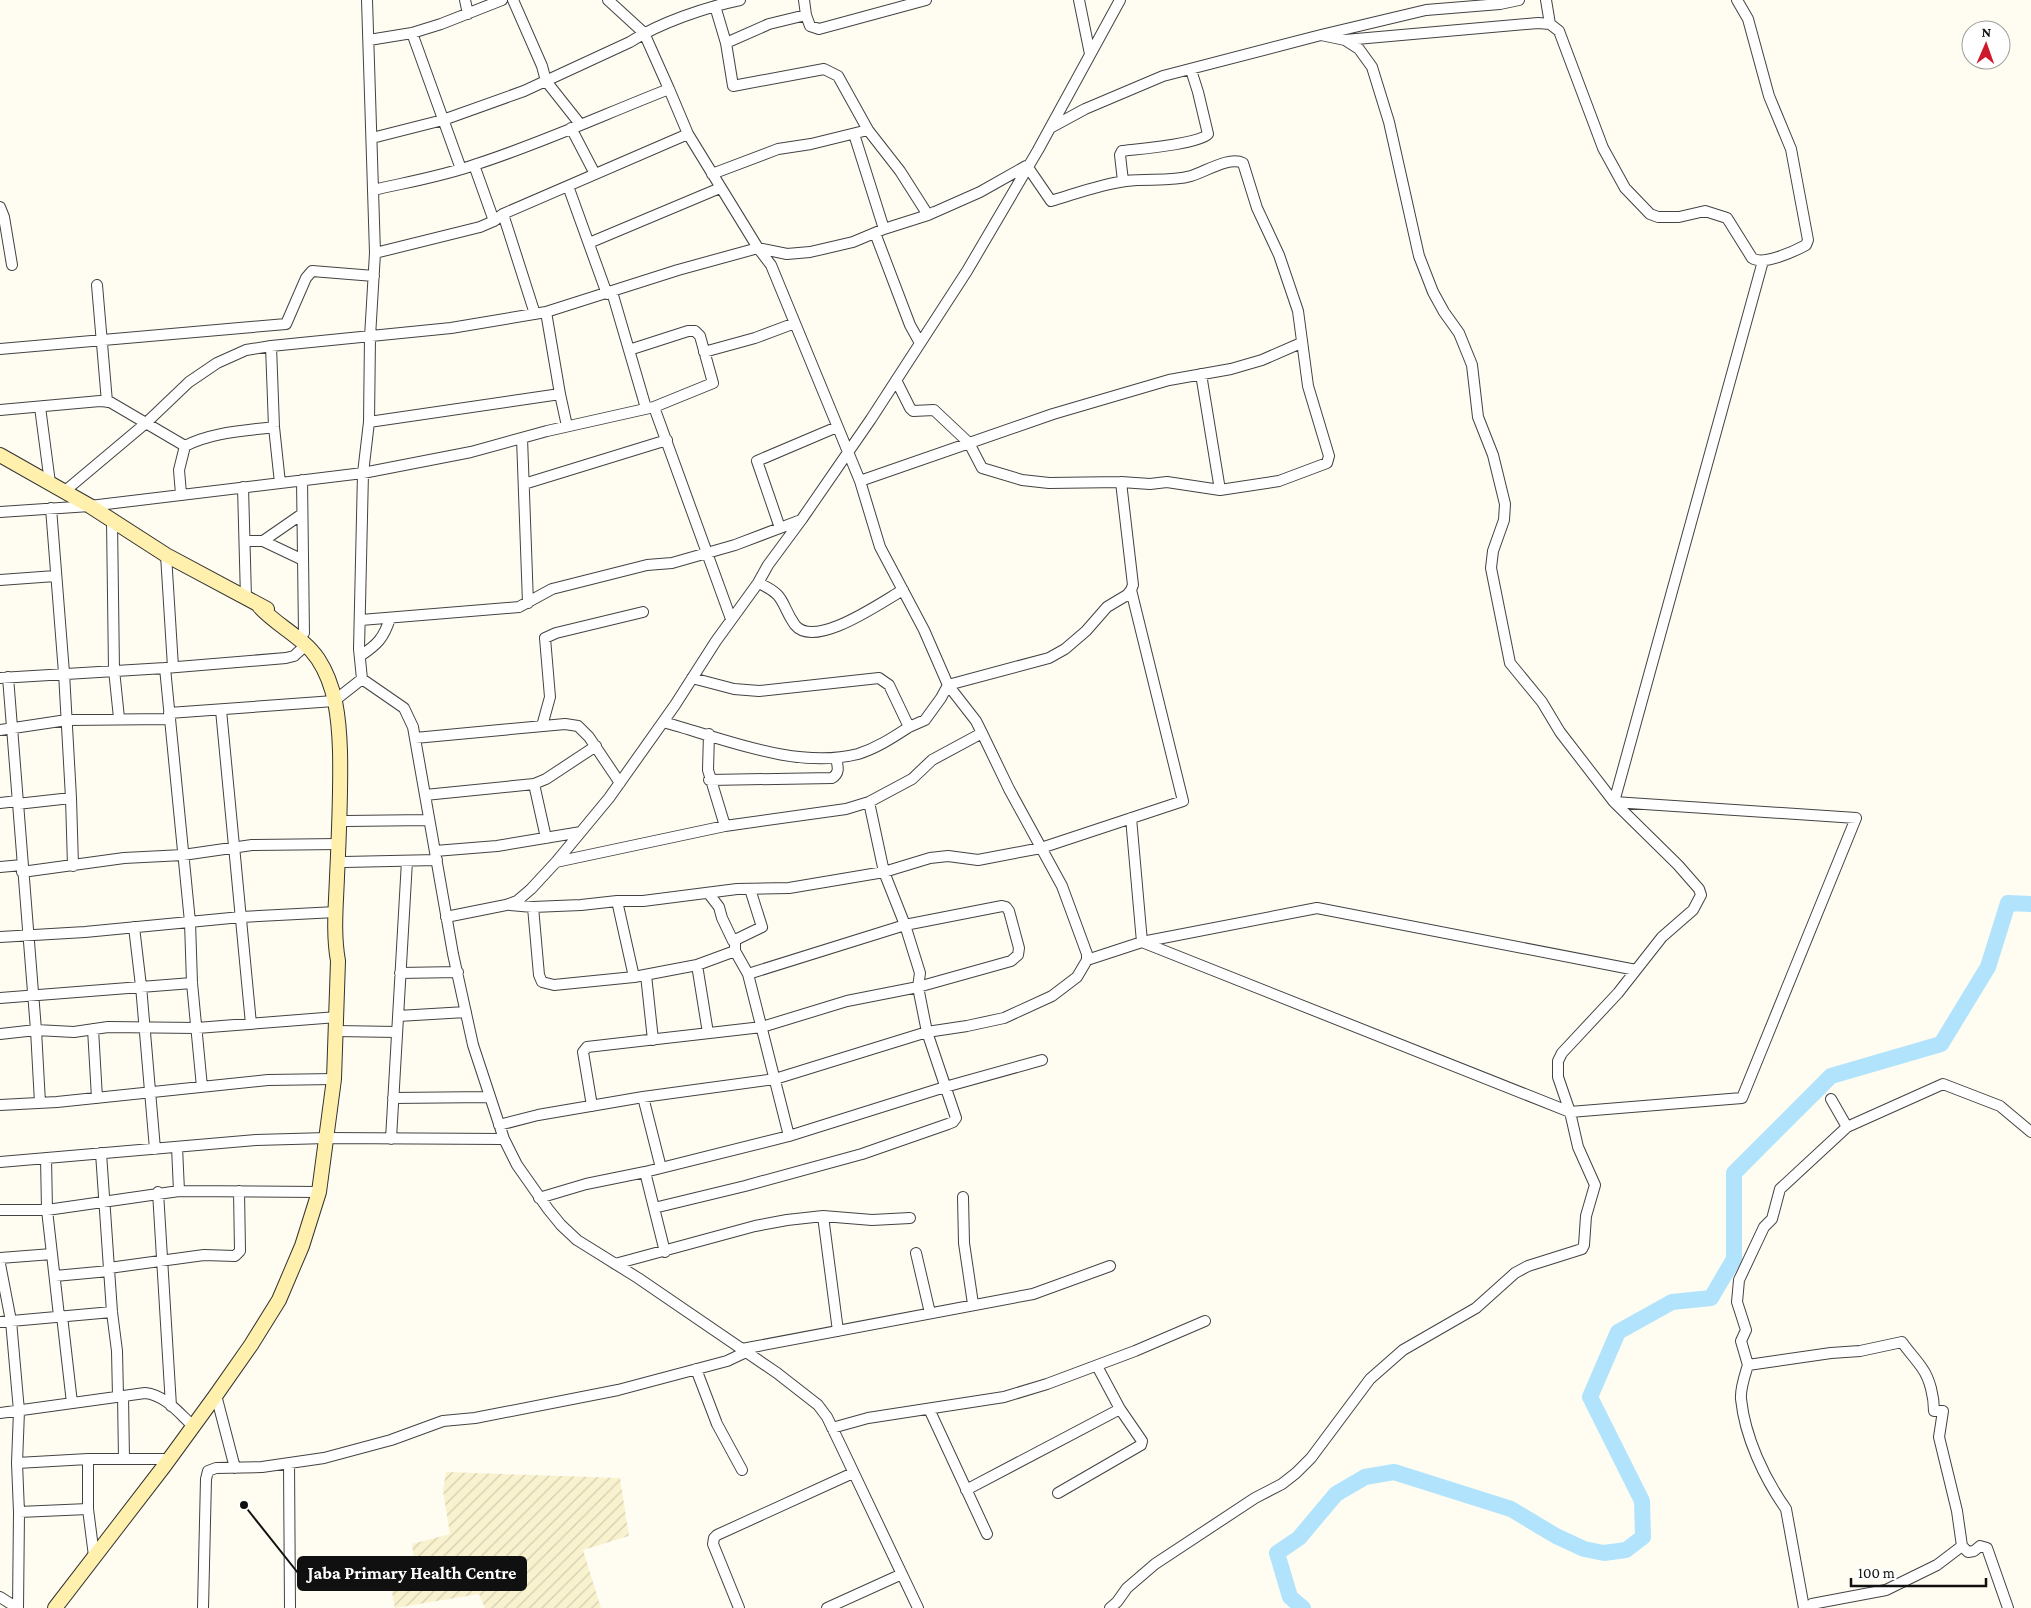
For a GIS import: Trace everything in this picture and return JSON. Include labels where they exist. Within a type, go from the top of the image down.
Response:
[{"type":"main road","points":[[0,455],[90,506],[166,555],[246,598],[259,606],[271,618],[305,639],[346,710],[349,754],[342,945],[338,961]]},
{"type":"main road","points":[[55,1608],[169,1459],[251,1345],[279,1300],[302,1246],[319,1192],[334,1079],[338,961],[336,912],[339,844],[338,697]]},
{"type":"street","points":[[362,679],[360,656],[363,473],[369,422],[370,337],[375,253],[367,0]]},
{"type":"street","points":[[465,0],[468,14]]},
{"type":"street","points":[[369,40],[412,33],[502,0]]},
{"type":"street","points":[[514,0],[542,66],[546,81],[576,126],[595,174]]},
{"type":"street","points":[[499,1125],[538,1115],[643,1097],[776,1079],[927,1032],[1004,1018],[1052,996],[1077,977],[1087,960],[1087,954],[1062,886],[1009,790],[976,721],[948,685],[924,630],[880,548],[860,481],[847,454],[771,264],[758,248],[688,134],[644,33],[608,0]]},
{"type":"street","points":[[372,138],[443,120],[524,91],[630,42],[644,33],[715,6],[740,0]]},
{"type":"street","points":[[804,0],[810,26],[819,28],[926,0]]},
{"type":"street","points":[[1079,0],[1090,54]]},
{"type":"street","points":[[446,917],[517,901],[556,862],[620,783],[731,619],[758,583],[768,565],[847,454],[967,271],[1049,129],[1120,0]]},
{"type":"street","points":[[1049,129],[1086,109],[1163,76],[1445,4],[1500,4],[1519,0]]},
{"type":"street","points":[[1546,0],[1550,24]]},
{"type":"street","points":[[1321,35],[1345,40],[1538,23],[1550,24],[1559,30],[1603,148],[1625,188],[1650,214],[1658,217],[1678,216],[1705,211],[1727,218],[1752,258],[1757,261],[1763,261],[1796,250],[1806,245],[1808,240],[1791,149],[1769,96],[1748,19],[1737,0]]},
{"type":"street","points":[[715,6],[726,43],[732,86],[824,69],[838,76],[868,130],[900,171],[928,215]]},
{"type":"street","points":[[726,43],[769,24],[806,15]]},
{"type":"street","points":[[412,33],[461,169]]},
{"type":"street","points":[[1110,1608],[1127,1588],[1155,1564],[1248,1503],[1282,1484],[1296,1473],[1321,1444],[1370,1379],[1403,1350],[1476,1308],[1515,1273],[1528,1266],[1582,1249],[1584,1245],[1586,1216],[1595,1185],[1578,1147],[1570,1112],[1558,1077],[1558,1061],[1562,1053],[1586,1030],[1662,937],[1693,910],[1701,895],[1699,888],[1678,865],[1614,802],[1560,732],[1542,702],[1510,663],[1491,568],[1493,551],[1504,520],[1505,504],[1493,455],[1478,417],[1472,365],[1459,334],[1433,292],[1419,256],[1389,122],[1372,67],[1359,49],[1345,40]]},
{"type":"street","points":[[1123,181],[1120,155],[1122,151],[1171,145],[1200,139],[1208,134],[1198,92],[1190,70]]},
{"type":"street","points":[[373,190],[461,169],[542,142],[576,126],[669,89]]},
{"type":"street","points":[[712,174],[778,149],[868,130]]},
{"type":"street","points":[[375,253],[480,227],[494,221],[503,214],[688,134]]},
{"type":"street","points":[[854,134],[879,231],[910,325],[920,343]]},
{"type":"street","points":[[896,380],[913,411],[934,410],[969,443],[982,468],[1005,476],[1049,483],[1121,482],[1150,484],[1167,482],[1220,490],[1279,481],[1322,466],[1329,460],[1308,386],[1298,311],[1279,255],[1257,208],[1243,163],[1238,161],[1227,163],[1192,176],[1174,180],[1142,179],[1123,181],[1051,201],[1027,166]]},
{"type":"street","points":[[474,165],[494,221]]},
{"type":"street","points":[[65,492],[146,423],[189,382],[217,363],[246,350],[451,328],[541,313],[678,270],[758,248],[787,254],[810,252],[853,242],[879,231],[928,215],[980,192],[1027,166]]},
{"type":"street","points":[[568,186],[650,408],[667,440],[731,619]]},
{"type":"street","points":[[589,243],[720,188]]},
{"type":"street","points":[[0,207],[4,217],[12,266]]},
{"type":"street","points":[[503,214],[541,313],[567,426]]},
{"type":"street","points":[[1614,802],[1763,261]]},
{"type":"street","points":[[0,349],[286,324],[306,278],[312,272],[374,276]]},
{"type":"street","points":[[97,285],[106,402]]},
{"type":"street","points":[[704,352],[754,338],[794,323]]},
{"type":"street","points":[[0,512],[90,506],[363,473],[471,452],[567,426],[650,408],[713,383],[700,336],[695,331],[688,331],[629,350]]},
{"type":"street","points":[[860,481],[1053,414],[1169,380],[1239,367],[1262,360],[1301,342]]},
{"type":"street","points":[[271,346],[274,427],[280,483]]},
{"type":"street","points":[[1201,374],[1220,490]]},
{"type":"street","points":[[369,422],[560,394]]},
{"type":"street","points":[[0,410],[106,402],[116,405],[185,446]]},
{"type":"street","points":[[40,407],[50,483]]},
{"type":"street","points":[[181,494],[179,470],[185,446],[195,441],[230,432],[274,427]]},
{"type":"street","points":[[780,528],[757,461],[837,427]]},
{"type":"street","points":[[522,438],[528,603]]},
{"type":"street","points":[[524,484],[667,440]]},
{"type":"street","points":[[40,1103],[36,1030],[17,802],[5,729],[4,677],[169,668],[294,656],[305,639],[302,480]]},
{"type":"street","points":[[663,722],[710,734],[760,750],[823,760],[836,758],[859,753],[883,744],[909,727],[925,720],[948,685],[1049,658],[1065,649],[1086,631],[1107,606],[1127,595],[1131,590],[1133,585],[1121,482]]},
{"type":"street","points":[[244,487],[246,598]]},
{"type":"street","points":[[51,508],[67,720],[73,866]]},
{"type":"street","points":[[263,541],[302,514]]},
{"type":"street","points":[[361,620],[519,607],[552,589],[647,565],[672,563],[708,553],[802,519]]},
{"type":"street","points":[[112,520],[114,670],[119,718]]},
{"type":"street","points":[[245,541],[263,541],[303,560]]},
{"type":"street","points":[[166,555],[169,716],[190,922],[192,983],[202,1087]]},
{"type":"street","points":[[0,580],[55,576]]},
{"type":"street","points":[[758,583],[771,588],[780,595],[796,626],[805,632],[826,631],[840,626],[903,590]]},
{"type":"street","points":[[506,905],[533,907],[581,905],[616,901],[643,901],[709,894],[724,890],[789,888],[884,872],[930,858],[948,856],[978,860],[1041,848],[1183,801],[1131,590]]},
{"type":"street","points":[[542,726],[550,697],[545,638],[643,612]]},
{"type":"street","points":[[360,656],[376,646],[390,618]]},
{"type":"street","points":[[692,678],[734,690],[751,691],[879,678],[889,685],[909,727]]},
{"type":"street","points":[[5,729],[67,720],[169,716],[338,697],[362,679]]},
{"type":"street","points":[[362,679],[404,708],[411,722],[446,917],[473,1045],[504,1139],[517,1165],[539,1198],[561,1225],[577,1240],[777,1372],[818,1405],[832,1428],[918,1608]]},
{"type":"street","points":[[221,710],[251,1024]]},
{"type":"street","points":[[415,738],[565,724],[578,726],[589,736],[620,783]]},
{"type":"street","points":[[710,734],[708,770],[726,826]]},
{"type":"street","points":[[556,862],[726,826],[846,810],[869,802],[912,779],[932,760],[982,734]]},
{"type":"street","points":[[425,795],[534,784],[546,779],[596,746]]},
{"type":"street","points":[[710,780],[832,778],[839,770],[836,758]]},
{"type":"street","points":[[534,784],[546,838]]},
{"type":"street","points":[[0,802],[71,798]]},
{"type":"street","points":[[654,1208],[745,1186],[862,1154],[948,1124],[956,1118],[927,1032],[918,987],[920,973],[905,925],[884,872],[869,802]]},
{"type":"street","points":[[1142,942],[1570,1112],[1742,1098],[1856,818],[1614,802]]},
{"type":"street","points":[[1131,818],[1142,942]]},
{"type":"street","points":[[346,821],[429,820]]},
{"type":"street","points":[[344,862],[407,861],[581,832]]},
{"type":"street","points":[[0,867],[22,869],[73,866],[124,858],[183,854],[234,847],[339,844]]},
{"type":"street","points":[[391,1138],[407,861]]},
{"type":"street","points":[[533,907],[538,976],[542,982],[554,985],[634,977],[696,965],[734,946],[762,927],[750,888]]},
{"type":"street","points":[[709,894],[719,907],[734,946],[748,974],[789,1136]]},
{"type":"street","points":[[616,901],[634,977]]},
{"type":"street","points":[[592,1106],[584,1050],[587,1048],[762,1027],[847,1001],[918,987],[1011,961],[1018,955],[1019,948],[1009,911],[1006,907],[1002,906],[905,925],[748,974]]},
{"type":"street","points":[[1087,960],[1142,942],[1317,908],[1636,970]]},
{"type":"street","points":[[0,937],[241,917],[336,912]]},
{"type":"street","points":[[134,927],[155,1149]]},
{"type":"street","points":[[696,965],[708,1033]]},
{"type":"street","points":[[400,973],[458,972]]},
{"type":"street","points":[[646,975],[653,1040]]},
{"type":"street","points":[[0,998],[192,983]]},
{"type":"street","points":[[398,1016],[466,1012]]},
{"type":"street","points":[[0,1034],[36,1030],[74,1032],[108,1027],[197,1028],[251,1024],[336,1024],[397,1032]]},
{"type":"street","points":[[92,1029],[97,1098]]},
{"type":"street","points":[[539,1198],[586,1184],[646,1172],[789,1136],[945,1087],[1042,1060]]},
{"type":"street","points":[[0,1104],[97,1098],[268,1080],[334,1079]]},
{"type":"street","points":[[1962,1546],[1937,1565],[1886,1590],[1812,1604],[1805,1608],[1786,1509],[1777,1496],[1750,1441],[1741,1397],[1748,1365],[1742,1341],[1746,1330],[1737,1302],[1739,1280],[1764,1227],[1772,1219],[1780,1189],[1847,1127],[1943,1084],[2000,1106],[2031,1132]]},
{"type":"street","points":[[393,1098],[489,1097]]},
{"type":"street","points":[[643,1097],[661,1168]]},
{"type":"street","points":[[1831,1099],[1847,1127]]},
{"type":"street","points":[[0,1162],[256,1140],[327,1138],[504,1139]]},
{"type":"street","points":[[177,1147],[179,1191]]},
{"type":"street","points":[[101,1153],[103,1201],[117,1351],[124,1459]]},
{"type":"street","points":[[46,1158],[47,1210],[72,1403]]},
{"type":"street","points":[[646,1172],[665,1252]]},
{"type":"street","points":[[55,1276],[204,1254],[235,1256],[240,1251],[239,1191]]},
{"type":"street","points":[[0,1210],[47,1210],[158,1192],[319,1192]]},
{"type":"street","points":[[158,1192],[171,1406]]},
{"type":"street","points":[[964,1197],[964,1243],[973,1304]]},
{"type":"street","points":[[615,1264],[665,1252],[755,1226],[822,1216],[872,1220],[910,1218]]},
{"type":"street","points":[[822,1216],[838,1331]]},
{"type":"street","points":[[916,1252],[930,1313]]},
{"type":"street","points":[[0,1258],[52,1254]]},
{"type":"street","points":[[0,1264],[5,1322],[19,1411],[17,1463],[19,1512],[18,1608]]},
{"type":"street","points":[[203,1608],[206,1479],[208,1471],[216,1468],[262,1467],[324,1458],[391,1440],[443,1421],[475,1418],[618,1390],[727,1361],[744,1350],[973,1304],[1033,1294],[1110,1266]]},
{"type":"street","points":[[5,1322],[112,1312]]},
{"type":"street","points":[[832,1428],[868,1418],[1004,1397],[1097,1366],[1205,1321]]},
{"type":"street","points":[[1748,1365],[1830,1353],[1860,1351],[1902,1342],[1923,1369],[1934,1400],[1934,1411],[1943,1411],[1939,1437],[1957,1511],[1962,1546],[1968,1552],[1974,1552],[1980,1546],[1987,1548],[2008,1608]]},
{"type":"street","points":[[1058,1493],[1141,1445],[1142,1441],[1120,1409],[1097,1366]]},
{"type":"street","points":[[696,1369],[718,1424],[742,1470]]},
{"type":"street","points":[[0,1413],[145,1392],[154,1394],[171,1406],[193,1426]]},
{"type":"street","points":[[216,1395],[235,1468]]},
{"type":"street","points":[[929,1409],[987,1534]]},
{"type":"street","points":[[966,1490],[1120,1409]]},
{"type":"street","points":[[17,1463],[88,1459],[169,1459]]},
{"type":"street","points":[[88,1459],[88,1509],[94,1556]]},
{"type":"street","points":[[289,1463],[290,1608]]},
{"type":"street","points":[[739,1608],[713,1544],[716,1534],[853,1472]]},
{"type":"street","points":[[19,1512],[88,1509]]},
{"type":"street","points":[[827,1608],[902,1574]]},
{"type":"street","points":[[0,1596],[14,1608]]},
{"type":"shaded area","points":[[446,1472],[620,1478],[629,1536],[583,1550],[601,1608],[485,1608],[479,1594],[395,1608],[389,1577],[415,1568],[412,1544],[450,1534],[443,1491]]},
{"type":"waterway","points":[[1303,1608],[1290,1597],[1277,1553],[1299,1538],[1336,1494],[1365,1477],[1394,1472],[1511,1509],[1556,1536],[1584,1549],[1604,1553],[1626,1550],[1643,1537],[1642,1501],[1590,1397],[1618,1332],[1672,1302],[1711,1298],[1734,1259],[1734,1173],[1831,1076],[1941,1044],[1988,967],[2008,903],[2031,904]]},
{"type":"place","name":"Jaba Primary Health Centre","points":[[244,1505]]}]
